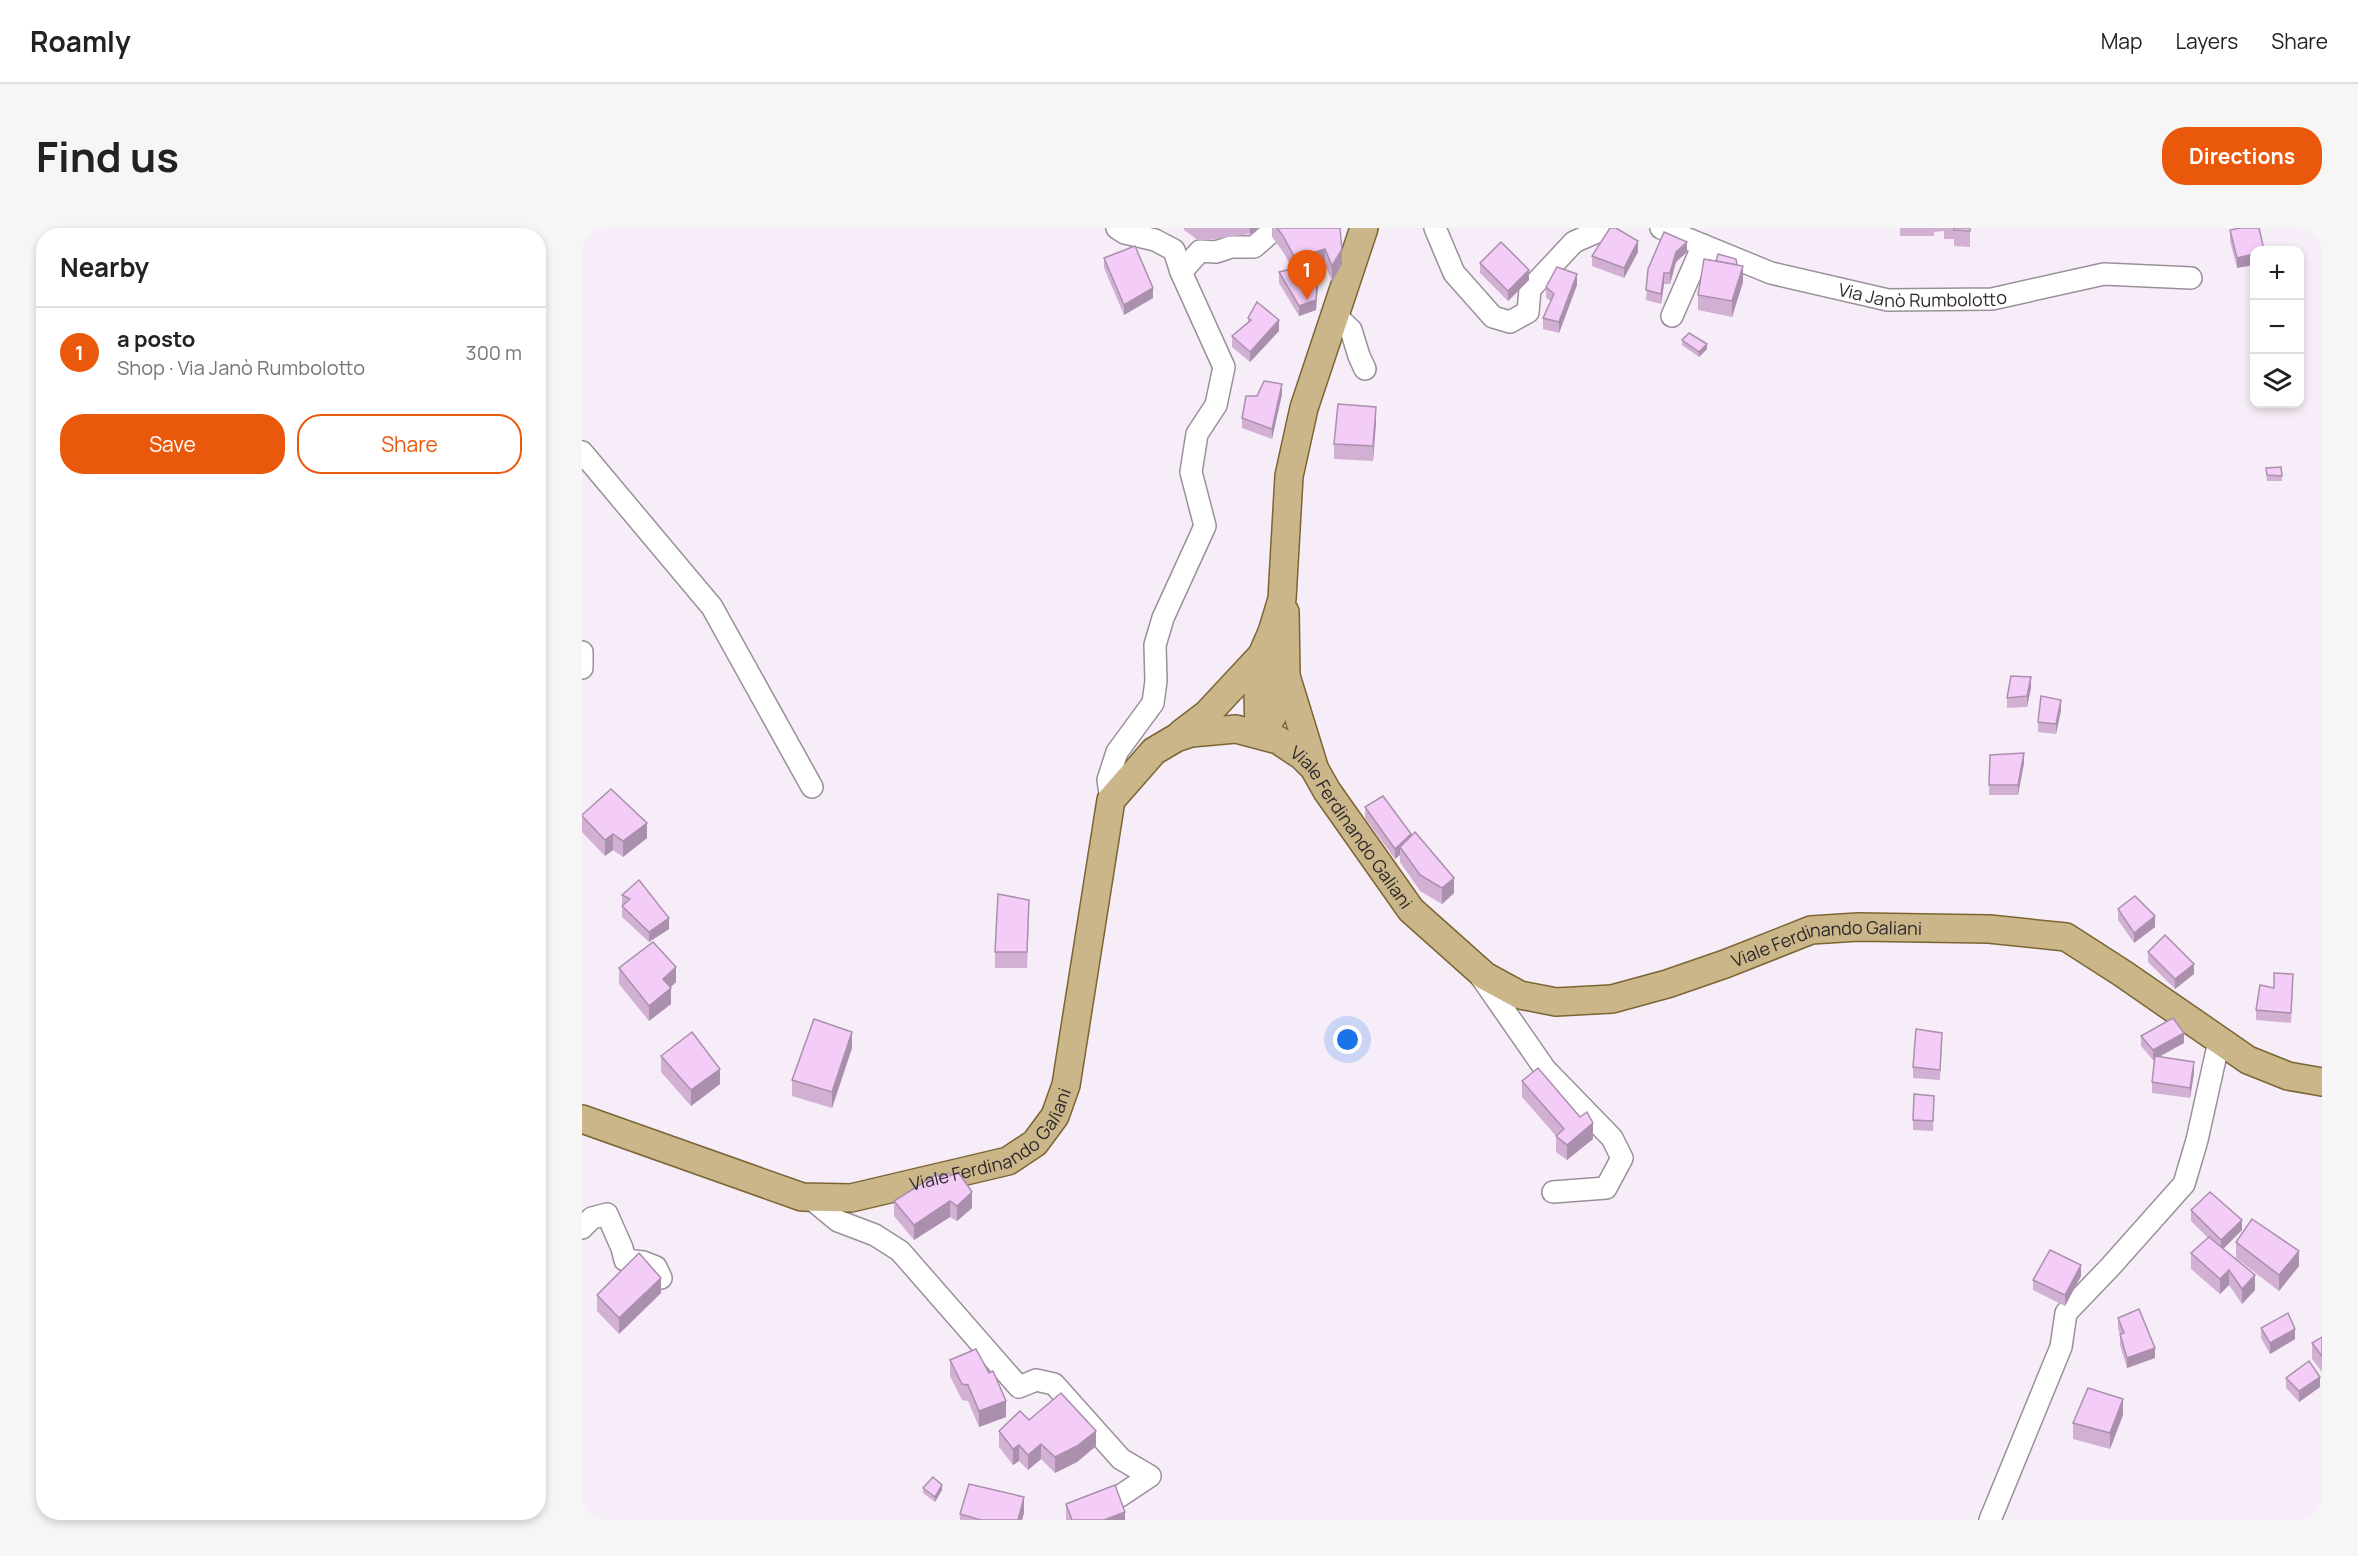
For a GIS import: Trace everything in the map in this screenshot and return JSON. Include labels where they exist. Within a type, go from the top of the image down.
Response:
[{"type":"main road","points":[[1259,734],[1258,693],[1262,656],[1282,599],[1289,476],[1304,408],[1364,228]]},
{"type":"main road","points":[[1259,734],[1267,726],[1278,706],[1286,676],[1287,619],[1282,599]]},
{"type":"main road","points":[[1176,738],[1207,714],[1262,656]]},
{"type":"main road","points":[[1286,676],[1314,768]]},
{"type":"main road","name":"Viale Ferdinando Galiani","points":[[582,1119],[802,1197],[851,1198],[1008,1161],[1035,1143],[1055,1116],[1066,1085],[1111,800],[1154,751],[1176,738],[1191,733],[1236,729],[1259,734],[1290,746],[1314,768],[1332,800],[1411,910],[1485,976],[1520,995],[1556,1002],[1612,999],[1668,984],[1811,930],[1858,927],[1989,928],[2066,937],[2248,1060],[2288,1076],[2322,1082]]},
{"type":"main road","points":[[582,1138],[623,1134]]},
{"type":"street","points":[[1111,800],[1108,780],[1117,753],[1153,704],[1156,681],[1155,645],[1163,618],[1205,526],[1191,472],[1197,434],[1216,405],[1224,368],[1181,272],[1174,250],[1155,240],[1125,233],[1117,228]]},
{"type":"street","points":[[1181,272],[1200,251],[1216,252],[1231,248],[1254,247],[1276,228]]},
{"type":"street","points":[[1435,228],[1454,273],[1493,317],[1510,322],[1528,312],[1530,289],[1574,242],[1606,228]]},
{"type":"street","name":"Via Janò Rumbolotto","points":[[1661,228],[1771,273],[1888,300],[1992,299],[2104,274],[2191,278]]},
{"type":"street","points":[[1672,316],[1702,245]]},
{"type":"street","points":[[1335,315],[1351,330],[1365,369]]},
{"type":"street","points":[[582,452],[712,607],[812,787]]},
{"type":"street","points":[[582,652],[582,668]]},
{"type":"street","points":[[1474,966],[1545,1069],[1612,1138],[1622,1158],[1606,1188],[1553,1192]]},
{"type":"street","points":[[1990,1520],[2061,1347],[2066,1313],[2184,1184],[2197,1140],[2219,1041]]},
{"type":"street","points":[[809,1197],[838,1221],[875,1235],[900,1251],[1019,1387],[1036,1380],[1053,1384],[1121,1458],[1150,1476],[1120,1496]]},
{"type":"street","points":[[582,1228],[592,1218],[607,1214],[625,1260],[643,1262],[656,1267],[661,1278]]},
{"type":"building","points":[[1277,228],[1340,228],[1342,249],[1332,266],[1325,249],[1295,258]]},
{"type":"building","points":[[1610,228],[1616,228],[1638,241],[1624,268],[1592,256]]},
{"type":"building","points":[[1954,228],[1970,228],[1970,231],[1954,230]]},
{"type":"building","points":[[2259,228],[2263,246],[2250,246],[2250,255],[2237,258],[2230,230]]},
{"type":"building","points":[[1664,232],[1687,242],[1676,252],[1670,273],[1664,273],[1661,294],[1646,290],[1648,269]]},
{"type":"building","points":[[1501,242],[1529,270],[1508,291],[1480,263]]},
{"type":"building","points":[[1135,246],[1153,288],[1124,305],[1104,258]]},
{"type":"building","points":[[1718,254],[1736,259],[1737,265],[1716,261]]},
{"type":"building","points":[[1704,259],[1743,266],[1732,301],[1698,295]]},
{"type":"building","points":[[1319,262],[1316,300],[1299,306],[1279,272]]},
{"type":"building","points":[[1557,267],[1577,274],[1559,322],[1543,318],[1554,294],[1546,287]]},
{"type":"building","points":[[1257,302],[1279,320],[1250,352],[1232,336],[1251,320],[1248,318]]},
{"type":"building","points":[[1689,333],[1707,344],[1699,352],[1682,340]]},
{"type":"building","points":[[1264,381],[1282,384],[1272,429],[1242,418],[1246,396],[1257,396]]},
{"type":"building","points":[[1338,404],[1376,407],[1373,446],[1334,444]]},
{"type":"building","points":[[2281,467],[2282,476],[2267,475],[2266,468]]},
{"type":"building","points":[[2011,676],[2031,677],[2027,696],[2007,698]]},
{"type":"building","points":[[2041,696],[2061,700],[2056,724],[2038,722]]},
{"type":"building","points":[[2024,753],[2018,785],[1989,785],[1990,755]]},
{"type":"building","points":[[611,789],[647,823],[623,841],[613,834],[605,840],[582,816]]},
{"type":"building","points":[[1383,796],[1411,834],[1395,849],[1365,807]]},
{"type":"building","points":[[1415,832],[1454,878],[1442,888],[1420,875],[1400,847]]},
{"type":"building","points":[[639,880],[669,918],[649,932],[622,906],[630,899],[622,895]]},
{"type":"building","points":[[998,894],[1029,900],[1027,952],[995,952]]},
{"type":"building","points":[[2135,896],[2155,916],[2134,933],[2118,909]]},
{"type":"building","points":[[2165,935],[2194,964],[2175,979],[2148,952]]},
{"type":"building","points":[[653,942],[676,967],[663,979],[671,988],[649,1006],[619,968]]},
{"type":"building","points":[[2274,973],[2293,974],[2291,1013],[2256,1010],[2260,985],[2274,988]]},
{"type":"building","points":[[2173,1018],[2184,1033],[2153,1050],[2141,1036]]},
{"type":"building","points":[[814,1019],[852,1032],[832,1092],[792,1080]]},
{"type":"building","points":[[1916,1029],[1942,1033],[1940,1070],[1913,1067]]},
{"type":"building","points":[[692,1032],[720,1069],[691,1090],[661,1056]]},
{"type":"building","points":[[2155,1056],[2194,1062],[2190,1088],[2152,1082]]},
{"type":"building","points":[[1538,1068],[1580,1117],[1587,1112],[1593,1123],[1567,1145],[1556,1136],[1564,1129],[1522,1081]]},
{"type":"building","points":[[1914,1094],[1934,1096],[1933,1121],[1913,1120]]},
{"type":"building","points":[[958,1172],[972,1192],[957,1206],[950,1201],[914,1225],[894,1201],[937,1174],[940,1177]]},
{"type":"building","points":[[2210,1192],[2242,1220],[2221,1240],[2191,1210]]},
{"type":"building","points":[[2252,1219],[2299,1251],[2279,1275],[2236,1242]]},
{"type":"building","points":[[2209,1237],[2255,1275],[2242,1289],[2229,1270],[2220,1279],[2191,1253]]},
{"type":"building","points":[[2050,1250],[2081,1265],[2065,1295],[2033,1280]]},
{"type":"building","points":[[639,1253],[661,1278],[619,1318],[597,1295]]},
{"type":"building","points":[[2139,1309],[2155,1348],[2127,1358],[2120,1334],[2124,1333],[2118,1318]]},
{"type":"building","points":[[2288,1313],[2295,1329],[2270,1343],[2261,1328]]},
{"type":"building","points":[[2322,1337],[2322,1356],[2312,1343]]},
{"type":"building","points":[[976,1349],[989,1373],[993,1371],[1006,1401],[979,1411],[968,1385],[962,1384],[950,1360]]},
{"type":"building","points":[[2309,1361],[2320,1377],[2299,1391],[2286,1378]]},
{"type":"building","points":[[2088,1388],[2123,1399],[2110,1433],[2073,1423]]},
{"type":"building","points":[[1061,1393],[1096,1431],[1077,1446],[1055,1457],[1041,1444],[1028,1455],[1019,1445],[1013,1449],[999,1431],[1020,1411],[1029,1420]]},
{"type":"building","points":[[933,1477],[942,1485],[935,1497],[923,1488]]},
{"type":"building","points":[[969,1484],[1024,1497],[1018,1520],[981,1520],[960,1514]]},
{"type":"building","points":[[1115,1485],[1125,1512],[1104,1520],[1072,1520],[1066,1504]]},
{"type":"place","name":"a posto","points":[[1307,300]]}]
